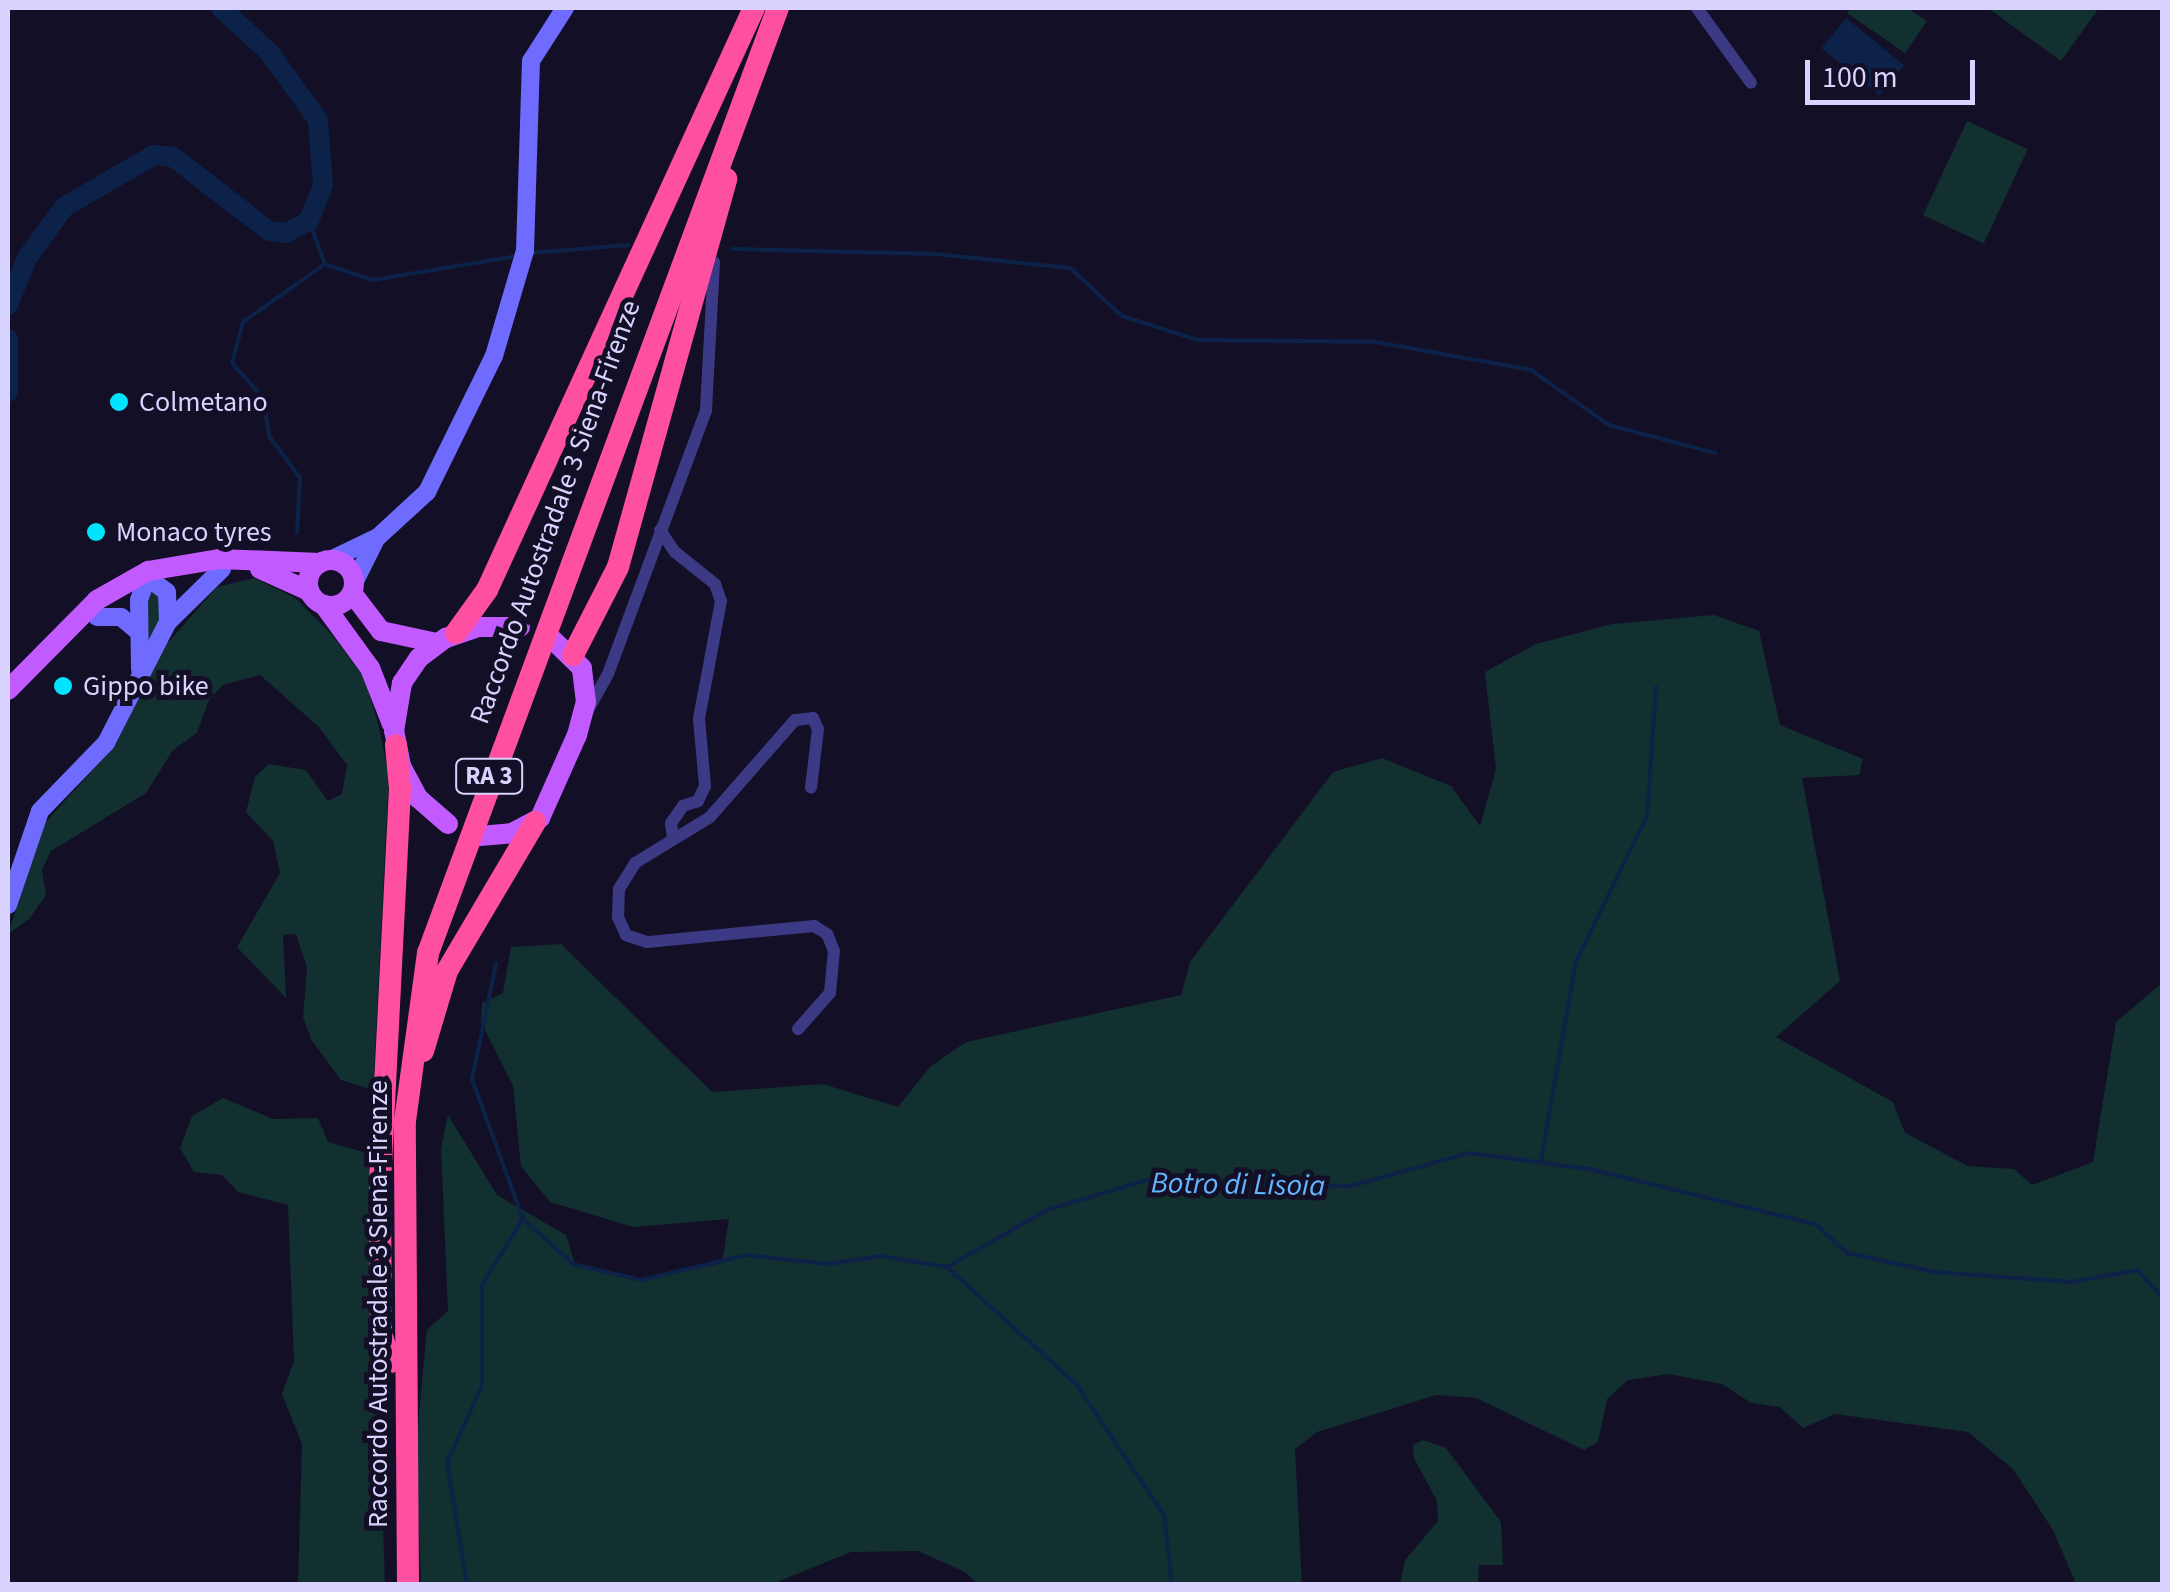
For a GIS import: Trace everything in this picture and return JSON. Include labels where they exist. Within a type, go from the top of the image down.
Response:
[{"type":"highway","points":[[447,638],[487,590],[754,8]]},
{"type":"highway","name":"Raccordo Autostradale 3 Siena-Firenze","points":[[394,1584],[392,1103],[400,1019],[420,931],[763,8]]},
{"type":"highway","name":"Raccordo Autostradale 3 Siena-Firenze","points":[[408,1584],[405,1121],[428,952],[778,8]]},
{"type":"highway","points":[[578,661],[618,566],[732,160],[788,8]]},
{"type":"highway","points":[[391,1362],[381,1334],[380,1183],[400,789],[395,738]]},
{"type":"highway","points":[[406,1428],[416,1393],[414,1154],[422,1056],[447,971],[535,822]]},
{"type":"main road","points":[[448,824],[412,788],[375,678],[316,598],[310,575],[325,562],[378,536],[407,515],[442,470],[518,292],[532,60],[564,8]]},
{"type":"main road","points":[[97,608],[148,581],[221,564],[272,571],[316,598],[344,603],[378,536]]},
{"type":"main road","points":[[8,690],[97,608],[159,567],[325,562],[350,570],[353,588],[381,631],[447,638],[520,627]]},
{"type":"main road","points":[[8,906],[38,814],[106,743],[168,622],[221,564]]},
{"type":"main road","points":[[148,581],[168,594],[168,622]]},
{"type":"main road","points":[[140,672],[139,632],[148,581]]},
{"type":"main road","points":[[97,608],[121,617],[139,632]]},
{"type":"main road","points":[[395,738],[402,683],[447,638]]},
{"type":"main road","points":[[480,836],[504,836],[535,822],[552,800],[583,718],[578,661],[552,639]]},
{"type":"street","points":[[1697,8],[1751,83]]},
{"type":"street","points":[[583,718],[612,662],[710,392],[714,262]]},
{"type":"street","points":[[660,530],[675,552],[715,584],[721,601],[699,719],[705,786],[698,801],[684,806],[671,823],[673,838]]},
{"type":"street","points":[[578,661],[602,671],[612,662]]},
{"type":"street","points":[[798,1029],[830,992],[834,951],[827,934],[814,926],[686,942],[626,935],[618,917],[618,889],[635,863],[710,818],[795,720],[813,718],[818,728],[811,788]]},
{"type":"green space","points":[[1851,8],[1907,8],[1927,21],[1905,53],[1847,13]]},
{"type":"green space","points":[[1988,8],[2099,8],[2061,61]]},
{"type":"green space","points":[[1967,121],[2028,149],[1984,244],[1923,215]]},
{"type":"green space","points":[[254,578],[295,598],[333,636],[365,679],[378,724],[389,774],[373,1090],[341,1080],[312,1041],[303,1017],[307,967],[296,934],[283,935],[286,998],[237,947],[280,873],[273,841],[246,812],[255,777],[269,764],[306,770],[328,801],[342,794],[347,765],[319,727],[260,675],[223,685],[209,700],[197,733],[173,750],[146,793],[51,851],[42,870],[46,895],[29,919],[8,934],[43,825],[115,746],[165,646],[217,587]]},
{"type":"green space","points":[[156,588],[164,614],[147,646],[146,594]]},
{"type":"green space","points":[[1714,615],[1759,631],[1780,725],[1863,759],[1859,775],[1802,778],[1840,981],[1776,1037],[1893,1102],[1905,1133],[1968,1166],[2014,1169],[2032,1185],[2093,1162],[2116,1022],[2162,983],[2162,1584],[2076,1584],[2053,1530],[2013,1469],[1968,1432],[1835,1414],[1803,1428],[1780,1407],[1751,1403],[1722,1384],[1668,1374],[1628,1380],[1607,1399],[1598,1442],[1584,1450],[1476,1398],[1436,1395],[1317,1432],[1295,1449],[1302,1584],[978,1584],[965,1572],[918,1551],[851,1552],[772,1584],[421,1584],[416,1446],[427,1330],[448,1311],[441,1149],[448,1115],[497,1195],[566,1235],[575,1264],[641,1281],[722,1263],[729,1219],[633,1227],[550,1202],[521,1166],[513,1086],[481,1022],[482,1003],[503,993],[511,947],[561,944],[712,1092],[823,1084],[898,1107],[930,1067],[966,1042],[1181,995],[1190,962],[1333,772],[1382,758],[1451,786],[1480,826],[1496,769],[1485,672],[1536,644],[1612,624]]},
{"type":"green space","points":[[223,1098],[273,1119],[318,1118],[328,1142],[370,1154],[385,1584],[298,1584],[302,1444],[282,1394],[294,1361],[288,1205],[238,1192],[222,1175],[194,1172],[180,1148],[192,1116]]},
{"type":"green space","points":[[1423,1440],[1446,1448],[1501,1522],[1503,1565],[1479,1565],[1478,1584],[1400,1584],[1405,1560],[1438,1521],[1437,1501],[1414,1458],[1413,1445]]},
{"type":"water","points":[[1846,18],[1904,65],[1880,96],[1821,48]]},
{"type":"waterway","points":[[8,305],[27,258],[64,207],[154,155],[173,157],[269,231],[286,233],[309,221],[323,185],[318,120],[269,52],[221,8]]},
{"type":"waterway","points":[[297,532],[300,478],[269,436],[264,399],[232,363],[243,322],[325,264],[309,221]]},
{"type":"waterway","points":[[531,253],[629,245]]},
{"type":"waterway","points":[[733,249],[936,254],[1070,268],[1122,316],[1198,340],[1376,342],[1531,370],[1609,425],[1715,453]]},
{"type":"waterway","points":[[327,265],[373,280],[518,256]]},
{"type":"waterway","points":[[8,339],[8,392]]},
{"type":"waterway","points":[[1541,1161],[1576,961],[1647,817],[1656,687]]},
{"type":"waterway","name":"Botro di Lisoia","points":[[496,964],[472,1079],[523,1219],[573,1264],[641,1280],[746,1255],[828,1264],[881,1256],[947,1267],[1047,1210],[1147,1180],[1351,1186],[1469,1153],[1589,1169],[1815,1224],[1847,1253],[1935,1272],[2072,1282],[2138,1270],[2162,1298]]},
{"type":"waterway","points":[[467,1584],[447,1462],[482,1386],[482,1285],[522,1220]]},
{"type":"waterway","points":[[948,1268],[1077,1385],[1164,1515],[1172,1584]]},
{"type":"place","name":"Colmetano","points":[[119,402]]},
{"type":"place","name":"Monaco tyres","points":[[96,532]]},
{"type":"place","name":"Gippo bike","points":[[63,686]]}]
